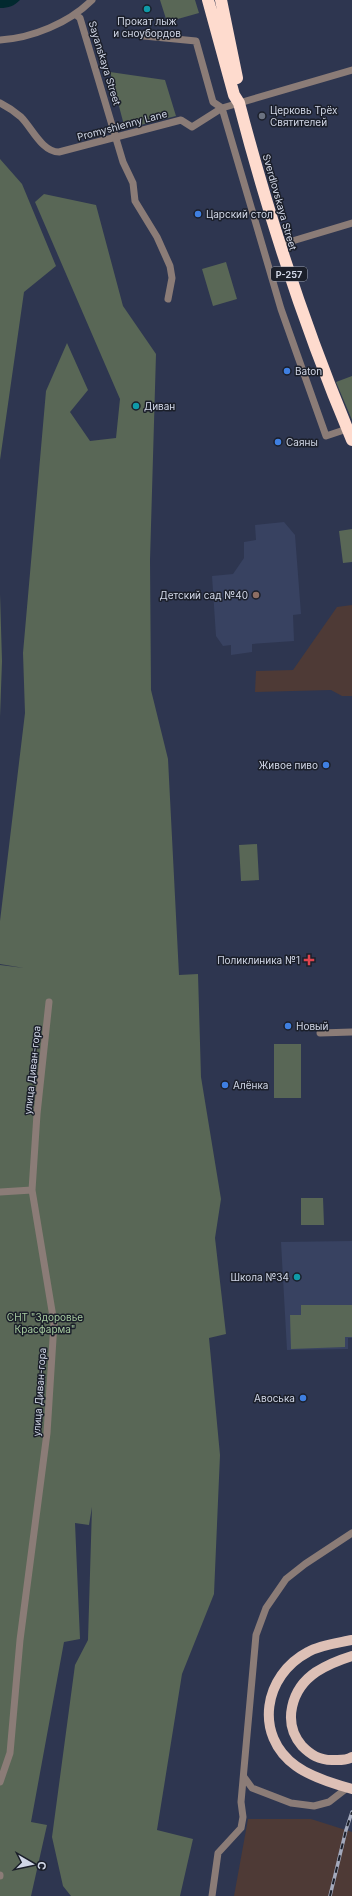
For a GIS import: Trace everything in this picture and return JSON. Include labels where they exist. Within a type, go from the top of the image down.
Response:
[{"type":"highway","name":"Sverdlovskaya Street","points":[[208,0],[234,95],[239,103],[279,245],[310,336],[350,435]]},
{"type":"highway","name":"Sverdlovskaya Street","points":[[221,0],[240,93],[239,103]]},
{"type":"main road","points":[[350,1789],[308,1773],[287,1758],[278,1746],[271,1732],[269,1713],[271,1694],[282,1673],[308,1651],[352,1640]]},
{"type":"main road","points":[[352,1656],[339,1660],[314,1673],[300,1688],[292,1705],[290,1725],[297,1740],[308,1752],[322,1760],[347,1760],[352,1757]]},
{"type":"street","points":[[0,40],[19,38],[55,25],[75,14],[92,0]]},
{"type":"street","name":"Sayanskaya Street","points":[[75,14],[80,18],[117,137],[123,162],[133,183],[135,201],[157,236],[170,266],[172,278],[168,299]]},
{"type":"street","points":[[144,36],[196,41],[213,102],[222,108],[281,309],[326,436],[350,435]]},
{"type":"street","name":"Promyshlenny Lane","points":[[0,103],[9,107],[22,118],[48,149],[53,152],[181,120],[192,127],[222,108],[352,70]]},
{"type":"street","points":[[279,245],[352,223]]},
{"type":"street","name":"улица Диван-гора","points":[[0,1782],[10,1753],[20,1640],[47,1433],[54,1323],[32,1190],[37,1114],[49,1002]]},
{"type":"street","points":[[320,1033],[352,1032]]},
{"type":"street","points":[[0,1192],[32,1190]]},
{"type":"street","points":[[212,1896],[218,1853],[241,1828],[243,1817],[241,1802],[256,1634],[266,1608],[286,1579],[305,1564],[352,1533]]},
{"type":"street","points":[[244,1777],[252,1788],[291,1803],[314,1806],[329,1802],[350,1789]]},
{"type":"shaded area","points":[[0,0],[20,0],[16,4],[6,8],[0,8]]},
{"type":"shaded area","name":"Детский сад №40","points":[[284,522],[295,535],[301,614],[293,615],[294,641],[252,644],[252,652],[231,655],[231,645],[223,646],[216,636],[212,576],[233,574],[244,558],[244,542],[256,540],[255,525]]},
{"type":"shaded area","points":[[352,605],[352,696],[342,696],[331,690],[255,692],[256,671],[293,670],[337,607]]},
{"type":"shaded area","points":[[352,1241],[352,1338],[348,1338],[348,1349],[287,1350],[281,1242]]},
{"type":"shaded area","points":[[248,1819],[311,1819],[352,1832],[352,1896],[234,1896]]},
{"type":"green space","points":[[160,0],[195,0],[199,13],[167,22]]},
{"type":"green space","points":[[110,72],[165,80],[176,116],[125,129]]},
{"type":"green space","points":[[0,159],[22,184],[56,266],[24,292],[0,460]]},
{"type":"green space","name":"СНТ \"Здоровье Красфарма\"","points":[[44,194],[96,205],[123,306],[156,354],[150,560],[151,690],[168,759],[179,975],[198,974],[201,1077],[221,1199],[215,1238],[226,1334],[209,1338],[220,1455],[214,1594],[182,1674],[157,1830],[193,1839],[180,1896],[71,1896],[63,1886],[52,1837],[75,1665],[88,1640],[92,1507],[89,1525],[75,1523],[80,1639],[64,1642],[31,1822],[47,1825],[31,1896],[0,1896],[0,965],[24,968],[0,964],[0,921],[25,713],[23,653],[46,391],[67,343],[88,390],[70,412],[90,441],[116,438],[120,399],[35,202]]},
{"type":"green space","points":[[226,262],[237,299],[213,306],[202,269]]},
{"type":"green space","points":[[352,376],[352,420],[336,382]]},
{"type":"green space","points":[[352,529],[352,562],[343,563],[339,531]]},
{"type":"green space","points":[[0,594],[2,661],[0,717]]},
{"type":"green space","points":[[257,844],[259,880],[241,881],[239,845]]},
{"type":"green space","points":[[274,1044],[301,1044],[301,1098],[274,1098]]},
{"type":"green space","points":[[301,1198],[323,1198],[324,1225],[301,1225]]},
{"type":"green space","points":[[301,1305],[352,1305],[352,1337],[345,1337],[345,1347],[291,1349],[290,1315],[301,1315]]},
{"type":"railway","points":[[330,1896],[346,1830],[352,1812]]},
{"type":"place","name":"Прокат лыж и сноубордов","points":[[147,9]]},
{"type":"place","name":"Церковь Трёх Святителей","points":[[262,116]]},
{"type":"place","name":"Царский стол","points":[[198,214]]},
{"type":"place","name":"Baton","points":[[287,371]]},
{"type":"place","name":"Диван","points":[[136,406]]},
{"type":"place","name":"Саяны","points":[[278,442]]},
{"type":"place","name":"Детский сад №40","points":[[256,595]]},
{"type":"place","name":"Живое пиво","points":[[326,765]]},
{"type":"place","name":"Поликлиника №1","points":[[309,960]]},
{"type":"place","name":"Новый","points":[[288,1026]]},
{"type":"place","name":"Алёнка","points":[[225,1085]]},
{"type":"place","name":"Школа №34","points":[[297,1277]]},
{"type":"place","name":"Авоська","points":[[303,1398]]}]
